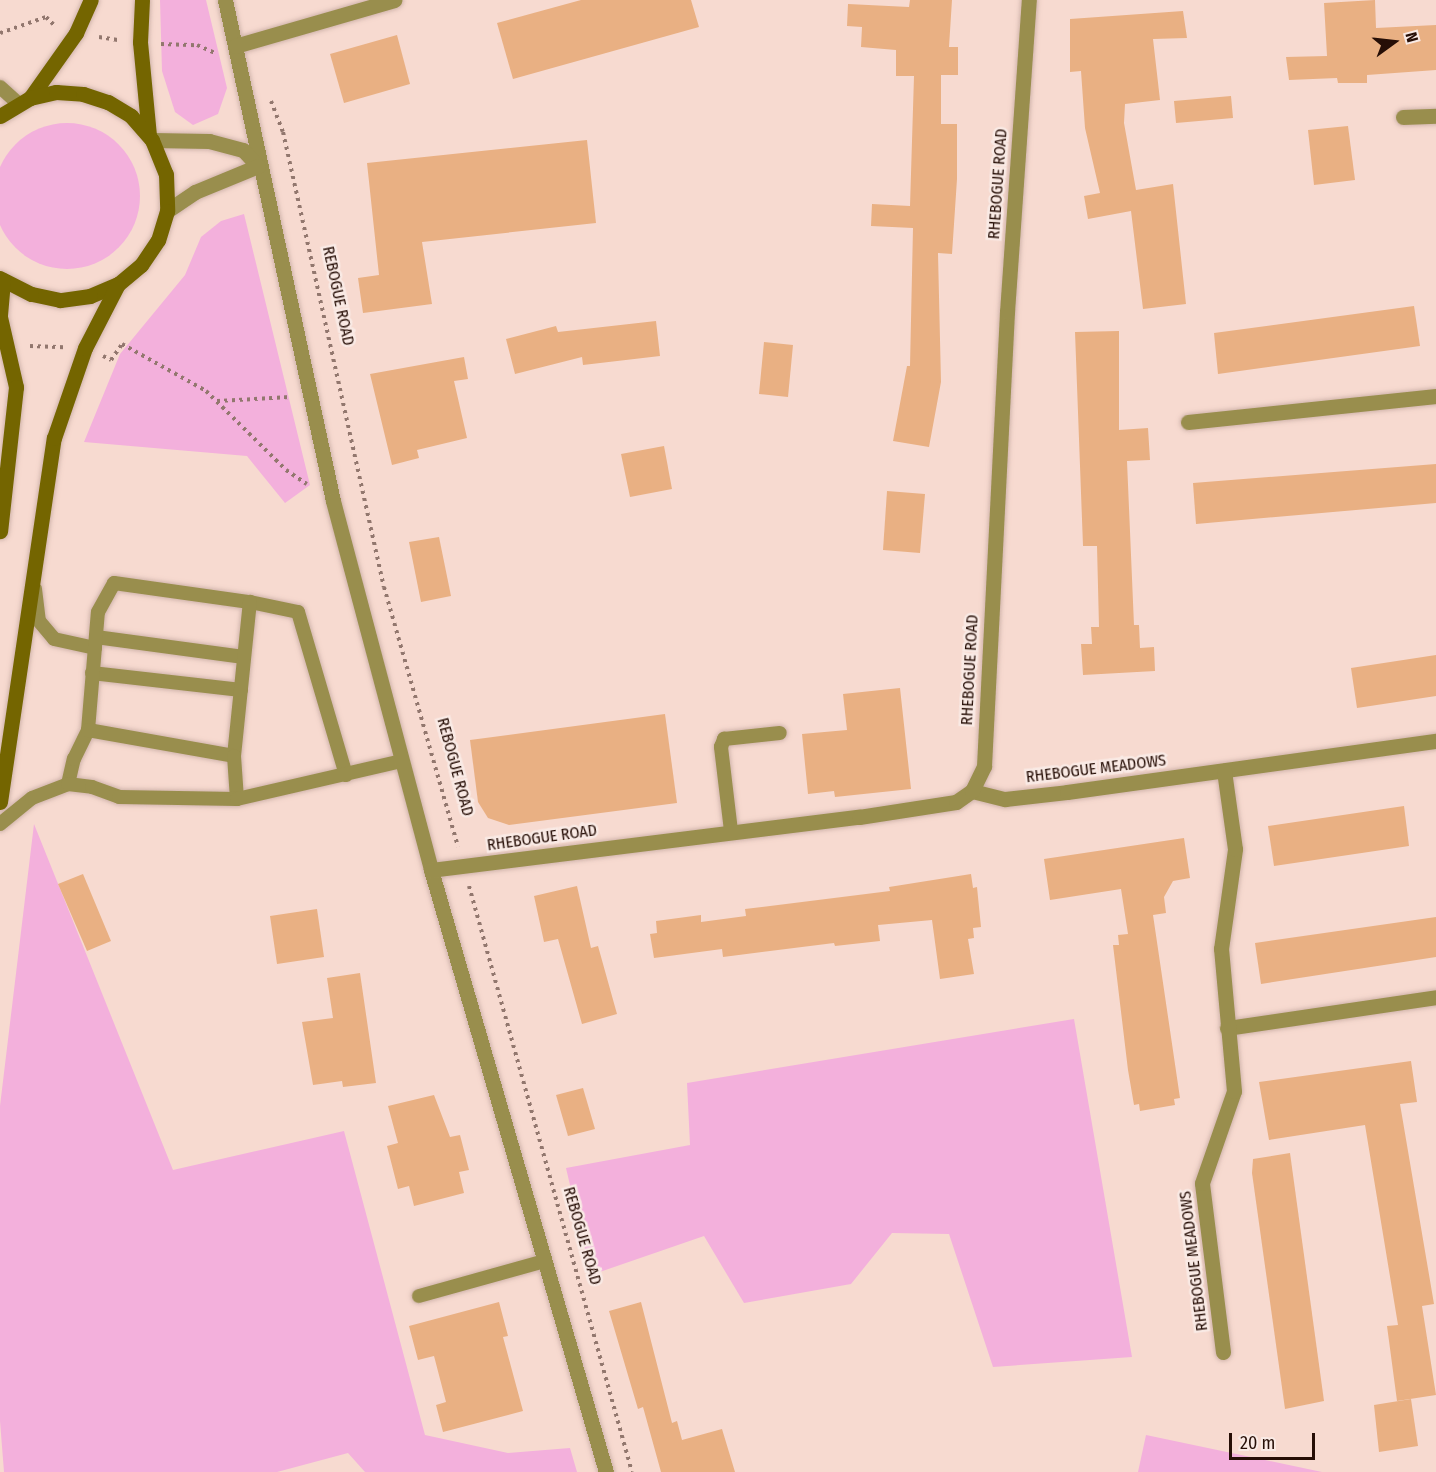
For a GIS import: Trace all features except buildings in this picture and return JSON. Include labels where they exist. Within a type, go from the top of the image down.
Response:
[{"type":"main road","points":[[0,116],[24,100],[76,33],[90,0]]},
{"type":"main road","points":[[0,531],[15,423],[16,387],[11,351],[0,316],[2,279],[31,294],[60,300],[90,297],[118,284],[141,265],[158,240],[167,211],[166,174],[150,138],[140,42],[142,0]]},
{"type":"main road","points":[[24,100],[56,92],[83,94],[123,111],[150,138]]},
{"type":"main road","points":[[0,802],[54,438],[85,348],[118,284]]},
{"type":"street","points":[[225,0],[258,166],[333,501],[431,870],[606,1472]]},
{"type":"street","points":[[235,46],[394,0]]},
{"type":"street","name":"RHEBOGUE ROAD","points":[[431,870],[956,802],[972,791],[984,766],[1006,312],[1029,0]]},
{"type":"street","points":[[1403,117],[1436,116]]},
{"type":"street","points":[[150,138],[209,141],[243,150],[258,166]]},
{"type":"street","points":[[167,211],[195,192],[258,166]]},
{"type":"street","points":[[1188,422],[1436,396]]},
{"type":"street","name":"RHEBOGUE MEADOWS","points":[[972,791],[1005,799],[1436,741]]},
{"type":"street","name":"RHEBOGUE MEADOWS","points":[[1223,1352],[1202,1183],[1234,1091],[1221,949],[1235,849],[1224,771]]},
{"type":"street","points":[[1227,1028],[1436,997]]},
{"type":"lane","points":[[0,87],[24,100]]},
{"type":"lane","points":[[33,578],[39,621],[54,639],[244,657]]},
{"type":"lane","points":[[68,784],[74,759],[88,730],[98,612],[114,583],[250,602],[298,612],[346,775]]},
{"type":"lane","points":[[237,799],[234,756],[250,602]]},
{"type":"lane","points":[[92,673],[241,690]]},
{"type":"lane","points":[[88,730],[234,756]]},
{"type":"lane","points":[[731,831],[721,747],[724,739],[780,733]]},
{"type":"lane","points":[[0,824],[32,798],[68,784],[92,787],[119,797],[237,799],[402,761]]},
{"type":"lane","points":[[419,1296],[544,1262]]},
{"type":"path","points":[[0,33],[46,16],[62,30]]},
{"type":"path","points":[[90,36],[117,40]]},
{"type":"path","points":[[159,44],[197,45],[221,56]]},
{"type":"path","name":"REBOGUE ROAD","points":[[270,98],[284,132],[384,588],[632,1472]]},
{"type":"path","points":[[11,351],[28,346],[85,348],[111,360],[122,344],[206,391],[286,470],[333,501]]},
{"type":"path","points":[[216,401],[308,395]]},
{"type":"shaded area","points":[[160,0],[206,0],[227,88],[218,114],[193,125],[175,112],[162,71]]},
{"type":"shaded area","points":[[67,123],[81,124],[95,129],[108,135],[119,144],[128,155],[134,168],[139,182],[139,210],[134,224],[128,237],[119,248],[108,257],[95,263],[81,268],[67,269],[53,268],[39,263],[26,257],[15,248],[6,237],[0,224],[-5,210],[-6,196],[-5,182],[0,168],[6,155],[15,144],[26,135],[39,129],[53,124]]},
{"type":"shaded area","points":[[244,214],[310,485],[285,503],[247,456],[84,442],[120,354],[185,275],[201,237],[221,221]]},
{"type":"shaded area","points":[[34,824],[173,1170],[344,1131],[425,1435],[508,1453],[570,1448],[577,1472],[365,1472],[348,1453],[277,1472],[4,1472],[0,1421],[0,1106]]},
{"type":"shaded area","points":[[1074,1019],[1132,1357],[993,1367],[949,1234],[892,1233],[851,1284],[744,1303],[704,1236],[591,1275],[566,1168],[690,1145],[687,1083]]},
{"type":"shaded area","points":[[1146,1435],[1322,1472],[1138,1472]]}]
